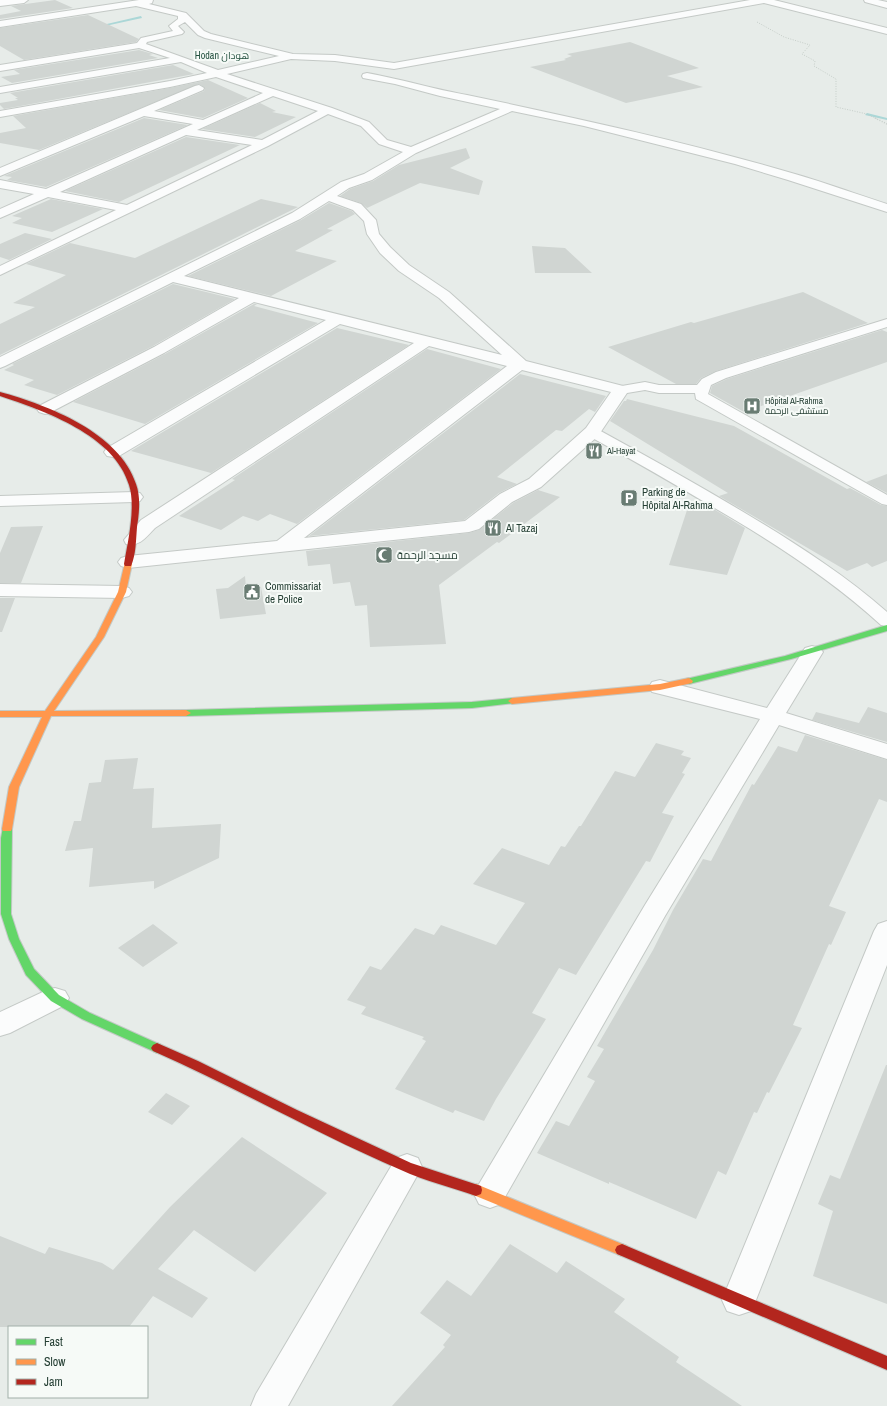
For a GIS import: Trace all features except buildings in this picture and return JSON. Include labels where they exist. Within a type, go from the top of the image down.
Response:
[{"type":"street","points":[[0,3],[24,0]]},
{"type":"street","points":[[0,24],[152,0]]},
{"type":"street","points":[[0,172],[229,75],[298,57],[336,58],[380,65],[401,65],[764,0],[887,31]]},
{"type":"street","points":[[868,0],[887,4]]},
{"type":"street","points":[[76,3],[91,10]]},
{"type":"street","points":[[136,3],[170,10],[184,15],[202,33],[208,36],[298,57],[344,70]]},
{"type":"street","points":[[140,45],[144,40],[179,32],[173,26],[182,20],[184,15]]},
{"type":"street","points":[[208,36],[209,43],[213,47]]},
{"type":"street","points":[[0,68],[140,45],[181,59],[217,74]]},
{"type":"street","points":[[0,90],[181,59]]},
{"type":"street","points":[[227,61],[229,75]]},
{"type":"street","points":[[0,114],[217,74],[229,75],[272,93],[328,110],[364,124],[383,142],[412,151]]},
{"type":"street","points":[[356,74],[396,81],[440,93],[585,123],[739,162],[792,177],[887,208]]},
{"type":"street","points":[[0,214],[272,93]]},
{"type":"street","points":[[0,363],[170,277],[296,216],[345,185],[368,177],[412,151],[513,107]]},
{"type":"street","points":[[0,271],[264,144],[328,110]]},
{"type":"street","points":[[141,112],[204,123]]},
{"type":"street","points":[[186,132],[264,144]]},
{"type":"street","points":[[0,184],[129,209]]},
{"type":"street","points":[[328,196],[357,207],[370,220],[374,234],[385,250],[404,268],[444,295],[520,364]]},
{"type":"street","points":[[0,260],[16,263]]},
{"type":"street","points":[[128,562],[462,528],[472,525],[506,498],[535,483],[592,432],[621,390],[170,277]]},
{"type":"street","points":[[44,409],[159,350],[252,297]]},
{"type":"street","points":[[113,452],[338,320]]},
{"type":"street","points":[[133,540],[148,524],[428,341]]},
{"type":"street","points":[[284,545],[520,364]]},
{"type":"street","points":[[0,394],[44,409],[63,418],[102,441],[126,469],[133,485],[134,497],[133,540],[122,592],[100,637],[48,713],[14,787],[6,838],[3,915],[30,972],[55,998],[86,1016],[194,1064],[294,1114],[407,1167],[490,1194],[887,1363]]},
{"type":"street","points":[[0,501],[134,497]]},
{"type":"street","points":[[0,590],[122,592]]},
{"type":"street","points":[[0,714],[166,714],[472,705],[660,687],[734,672],[812,652],[887,628]]},
{"type":"street","points":[[490,1194],[654,912],[812,652]]},
{"type":"street","points":[[660,687],[773,716],[887,752]]},
{"type":"street","points":[[739,1300],[887,931]]},
{"type":"street","points":[[0,1025],[55,998]]},
{"type":"street","points":[[269,1406],[407,1167]]},
{"type":"lane","points":[[887,323],[721,375],[705,382],[701,396],[887,501]]},
{"type":"lane","points":[[621,390],[645,386],[658,389],[702,389]]},
{"type":"lane","points":[[592,432],[651,464],[788,545],[837,579],[870,605],[887,621]]},
{"type":"path","points":[[752,19],[784,37],[810,45],[802,54],[814,61],[814,66],[824,70],[836,79],[836,107],[867,114],[887,124]]},
{"type":"waterway","points":[[96,27],[141,17]]},
{"type":"waterway","points":[[867,114],[887,119]]},
{"type":"traffic: fast","points":[[689,681],[788,658],[887,628]]},
{"type":"traffic: fast","points":[[186,713],[472,705],[512,701]]},
{"type":"traffic: fast","points":[[7,829],[6,914],[14,939],[30,972],[55,998],[86,1016],[157,1048]]},
{"type":"traffic: slow","points":[[7,829],[14,787],[48,713],[100,637],[122,592],[128,564]]},
{"type":"traffic: slow","points":[[512,701],[660,687],[689,681]]},
{"type":"traffic: slow","points":[[0,714],[186,713]]},
{"type":"traffic: slow","points":[[476,1190],[622,1250]]},
{"type":"traffic: jam","points":[[0,394],[37,407],[78,426],[97,438],[113,452],[125,467],[133,485],[135,503],[133,535],[128,564]]},
{"type":"traffic: jam","points":[[157,1048],[194,1064],[293,1114],[407,1167],[476,1190]]},
{"type":"traffic: jam","points":[[622,1250],[887,1363]]},
{"type":"place","name":"Hôpital Al-Rahma مستشفى الرحمة","points":[[752,406]]},
{"type":"place","name":"Al-Hayat","points":[[594,451]]},
{"type":"place","name":"Parking de Hôpital Al-Rahma","points":[[629,498]]},
{"type":"place","name":"Al Tazaj","points":[[493,528]]},
{"type":"place","name":"مسجد الرحمة","points":[[384,555]]},
{"type":"place","name":"Commissariat de Police","points":[[252,592]]},
{"type":"district","name":"Hodan هودان","points":[[222,55]]}]
